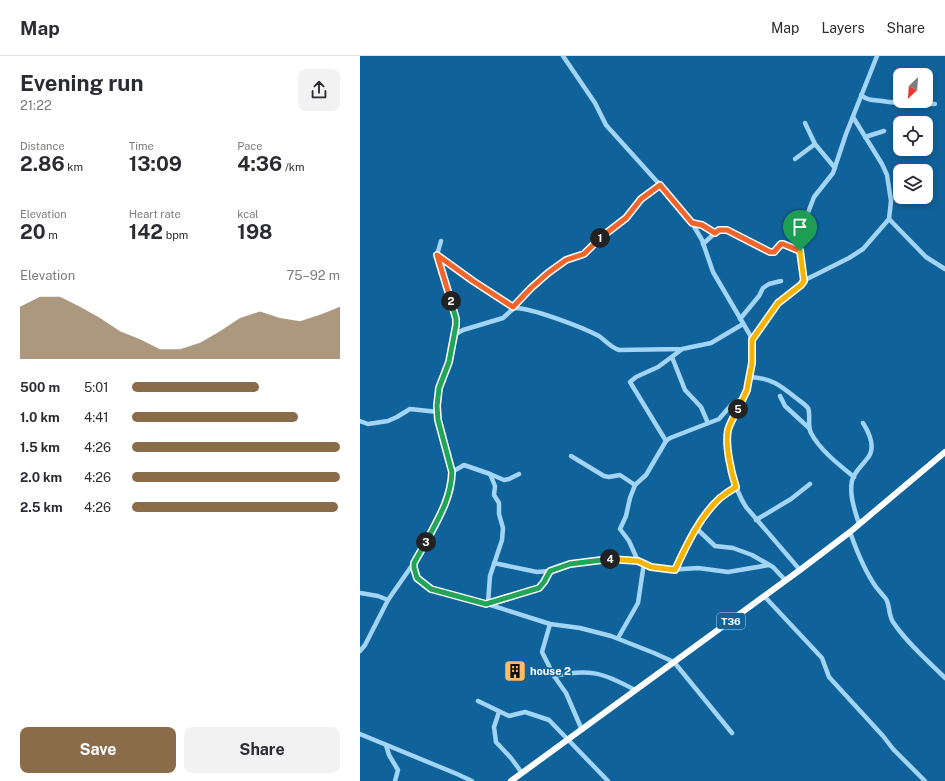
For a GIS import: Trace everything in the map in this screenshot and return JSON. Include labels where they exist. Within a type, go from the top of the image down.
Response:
[{"type":"highway","name":"T36","points":[[510,781],[765,597],[850,532],[945,452]]},
{"type":"street","points":[[563,56],[595,102],[606,125],[692,223],[703,244],[713,272],[752,340],[752,363],[750,377],[744,398],[728,430],[730,462],[740,498],[756,520],[800,570]]},
{"type":"street","points":[[804,281],[800,251],[803,226],[814,197],[831,177],[835,168],[861,95],[877,56]]},
{"type":"street","points":[[861,95],[870,100],[890,103],[935,104]]},
{"type":"street","points":[[752,340],[778,303],[804,281],[843,262],[863,249],[889,219],[891,202],[888,181],[882,164],[853,117]]},
{"type":"street","points":[[805,123],[815,144],[835,168]]},
{"type":"street","points":[[865,137],[884,131]]},
{"type":"street","points":[[795,159],[815,144]]},
{"type":"street","points":[[454,335],[463,330],[503,318],[539,280],[564,261],[584,254],[596,241],[626,218],[641,199],[660,185]]},
{"type":"street","points":[[889,219],[926,257],[945,269]]},
{"type":"street","points":[[692,223],[702,225],[715,233]]},
{"type":"street","points":[[703,244],[719,230],[727,230],[770,252],[774,252],[781,244],[800,251]]},
{"type":"street","points":[[441,241],[437,255],[457,322],[463,330]]},
{"type":"street","points":[[437,255],[473,281],[514,307],[574,325],[597,335],[611,346],[619,350],[682,349],[711,343],[743,324]]},
{"type":"street","points":[[740,319],[759,296],[763,288],[769,284],[781,281]]},
{"type":"street","points":[[360,651],[388,600],[414,563],[446,504],[451,489],[452,472],[438,420],[437,397],[449,362],[457,322]]},
{"type":"street","points":[[666,441],[630,382],[636,377],[658,367],[682,349]]},
{"type":"street","points":[[672,357],[685,390],[704,410],[708,423]]},
{"type":"street","points":[[750,377],[771,380],[804,404],[809,411],[809,428],[812,435],[833,459],[854,477]]},
{"type":"street","points":[[780,396],[785,406],[809,428]]},
{"type":"street","points":[[638,561],[629,541],[620,529],[626,516],[635,485],[646,475],[666,441],[670,438],[719,419],[732,404],[744,398]]},
{"type":"street","points":[[360,421],[368,424],[388,421],[410,409],[438,412]]},
{"type":"street","points":[[859,524],[851,491],[854,477],[859,468],[870,456],[872,450],[871,437],[863,423]]},
{"type":"street","points":[[571,456],[604,476],[609,477],[620,475],[635,485]]},
{"type":"street","points":[[452,472],[464,465],[506,480],[519,474]]},
{"type":"street","points":[[487,604],[490,576],[502,540],[503,528],[499,514],[499,503],[494,495],[495,486],[490,474]]},
{"type":"street","points":[[756,520],[791,499],[810,484]]},
{"type":"street","points":[[675,570],[696,528],[720,498],[736,487]]},
{"type":"street","points":[[696,528],[715,546],[752,555],[769,565],[786,581]]},
{"type":"street","points":[[850,532],[856,551],[865,570],[877,589],[887,600],[889,614],[892,620],[915,649],[945,678]]},
{"type":"street","points":[[494,563],[530,572],[550,571],[570,564],[599,559],[616,558],[638,561],[651,567],[675,570],[698,568],[728,572],[769,565]]},
{"type":"street","points":[[414,563],[417,578],[431,589],[487,604],[550,624],[580,628],[618,638],[674,662],[732,733]]},
{"type":"street","points":[[618,638],[638,602],[644,563]]},
{"type":"street","points":[[487,604],[539,588],[550,571]]},
{"type":"street","points":[[360,593],[378,596],[388,600]]},
{"type":"street","points":[[765,597],[822,658],[829,677],[925,781]]},
{"type":"street","points":[[550,624],[542,652],[554,676],[566,693],[582,730]]},
{"type":"street","points":[[554,676],[578,671],[590,672],[600,674],[635,690]]},
{"type":"street","points":[[478,701],[509,716],[525,712],[549,720],[608,781]]},
{"type":"street","points":[[499,712],[494,727],[496,742],[522,772]]},
{"type":"street","points":[[360,734],[430,762],[472,781]]},
{"type":"street","points":[[386,745],[389,755],[398,770],[395,781]]},
{"type":"place","name":"house 2","points":[[515,671]]},
{"type":"route","points":[[660,185],[692,223],[702,225],[715,233],[723,229],[727,230],[762,250],[772,253],[781,244],[800,251],[804,281],[799,287],[778,303],[752,340],[752,363],[747,390],[728,430],[730,462],[736,487],[720,498],[697,527],[675,570],[651,567],[642,562],[616,558],[599,559],[570,564],[550,571],[542,586],[538,589],[486,604],[452,596],[431,589],[417,578],[414,563],[441,515],[451,489],[452,480],[450,462],[438,420],[437,397],[451,355],[456,319],[437,255],[513,307],[539,280],[564,261],[584,254],[596,241],[626,218],[641,199],[660,185]]}]
